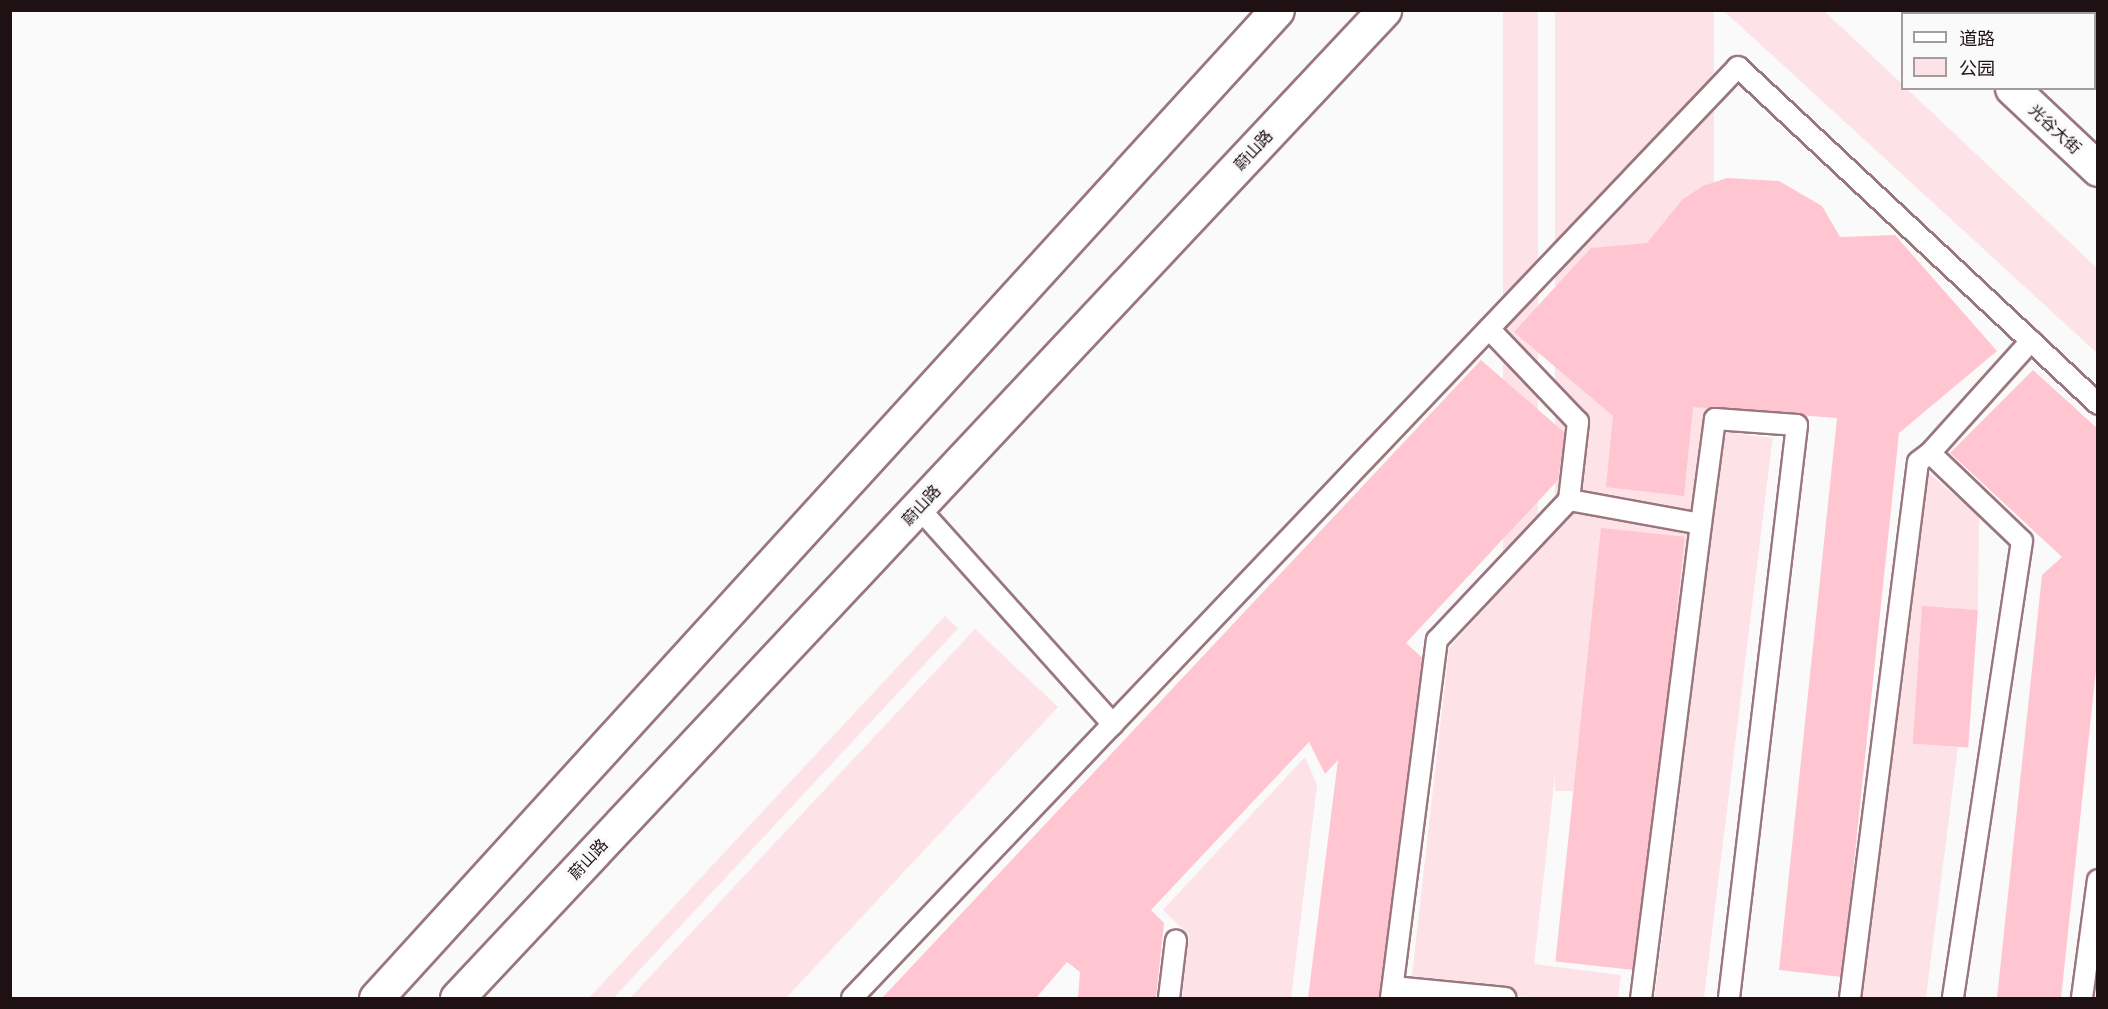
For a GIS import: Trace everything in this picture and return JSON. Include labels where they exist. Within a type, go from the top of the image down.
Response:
[{"type":"main road","points":[[376,999],[1277,10]]},
{"type":"main road","name":"蔚山路","points":[[457,999],[1384,10]]},
{"type":"main road","name":"光谷大街","points":[[2014,90],[2097,169]]},
{"type":"lane","points":[[852,999],[1738,67],[2097,404]]},
{"type":"lane","points":[[1489,329],[1578,422],[1569,500],[1437,640],[1392,993],[1505,999]]},
{"type":"lane","points":[[1850,999],[1918,462],[1930,453],[2031,341]]},
{"type":"lane","points":[[1641,999],[1715,419],[1797,425],[1729,999]]},
{"type":"lane","points":[[1930,453],[2022,542],[1953,999]]},
{"type":"lane","points":[[1569,500],[1701,524]]},
{"type":"lane","points":[[918,507],[1113,724]]},
{"type":"lane","points":[[2082,999],[2097,880]]},
{"type":"lane","points":[[1169,999],[1176,940]]},
{"type":"green space","points":[[1503,11],[1538,11],[1538,745],[1503,745]]},
{"type":"green space","points":[[1555,11],[1714,11],[1714,791],[1555,791]]},
{"type":"green space","points":[[1724,11],[1824,11],[1901,83],[1901,90],[1908,90],[2097,268],[2097,353]]},
{"type":"green space","points":[[1724,432],[1773,438],[1704,998],[1655,998]]},
{"type":"green space","points":[[1924,469],[1979,516],[1978,610],[1922,607],[1912,744],[1958,747],[1926,998],[1860,998]]},
{"type":"green space","points":[[1563,522],[1582,531],[1534,964],[1621,975],[1618,998],[1537,998],[1411,984],[1449,648]]},
{"type":"green space","points":[[945,616],[958,628],[613,998],[589,998]]},
{"type":"green space","points":[[975,629],[1058,707],[786,998],[630,998]]},
{"type":"green space","points":[[1305,757],[1317,785],[1291,998],[1182,998],[1189,935],[1163,910]]},
{"type":"building","points":[[1727,178],[1779,181],[1822,206],[1840,237],[1895,235],[1997,351],[1899,433],[1842,977],[1779,970],[1837,418],[1693,407],[1684,496],[1606,487],[1613,416],[1514,332],[1591,248],[1647,243],[1683,199],[1703,186]]},
{"type":"building","points":[[1481,360],[1565,433],[1558,480],[1406,643],[1429,664],[1386,998],[1308,998],[1338,760],[1325,774],[1309,742],[1151,910],[1164,923],[1156,998],[1078,998],[1080,972],[1067,962],[1036,998],[882,998]]},
{"type":"building","points":[[2033,370],[2098,429],[2098,651],[2061,998],[1997,998],[2042,575],[2062,557],[1950,453]]},
{"type":"building","points":[[1601,528],[1685,537],[1639,970],[1555,962]]},
{"type":"building","points":[[1922,606],[1978,610],[1968,748],[1912,744]]}]
